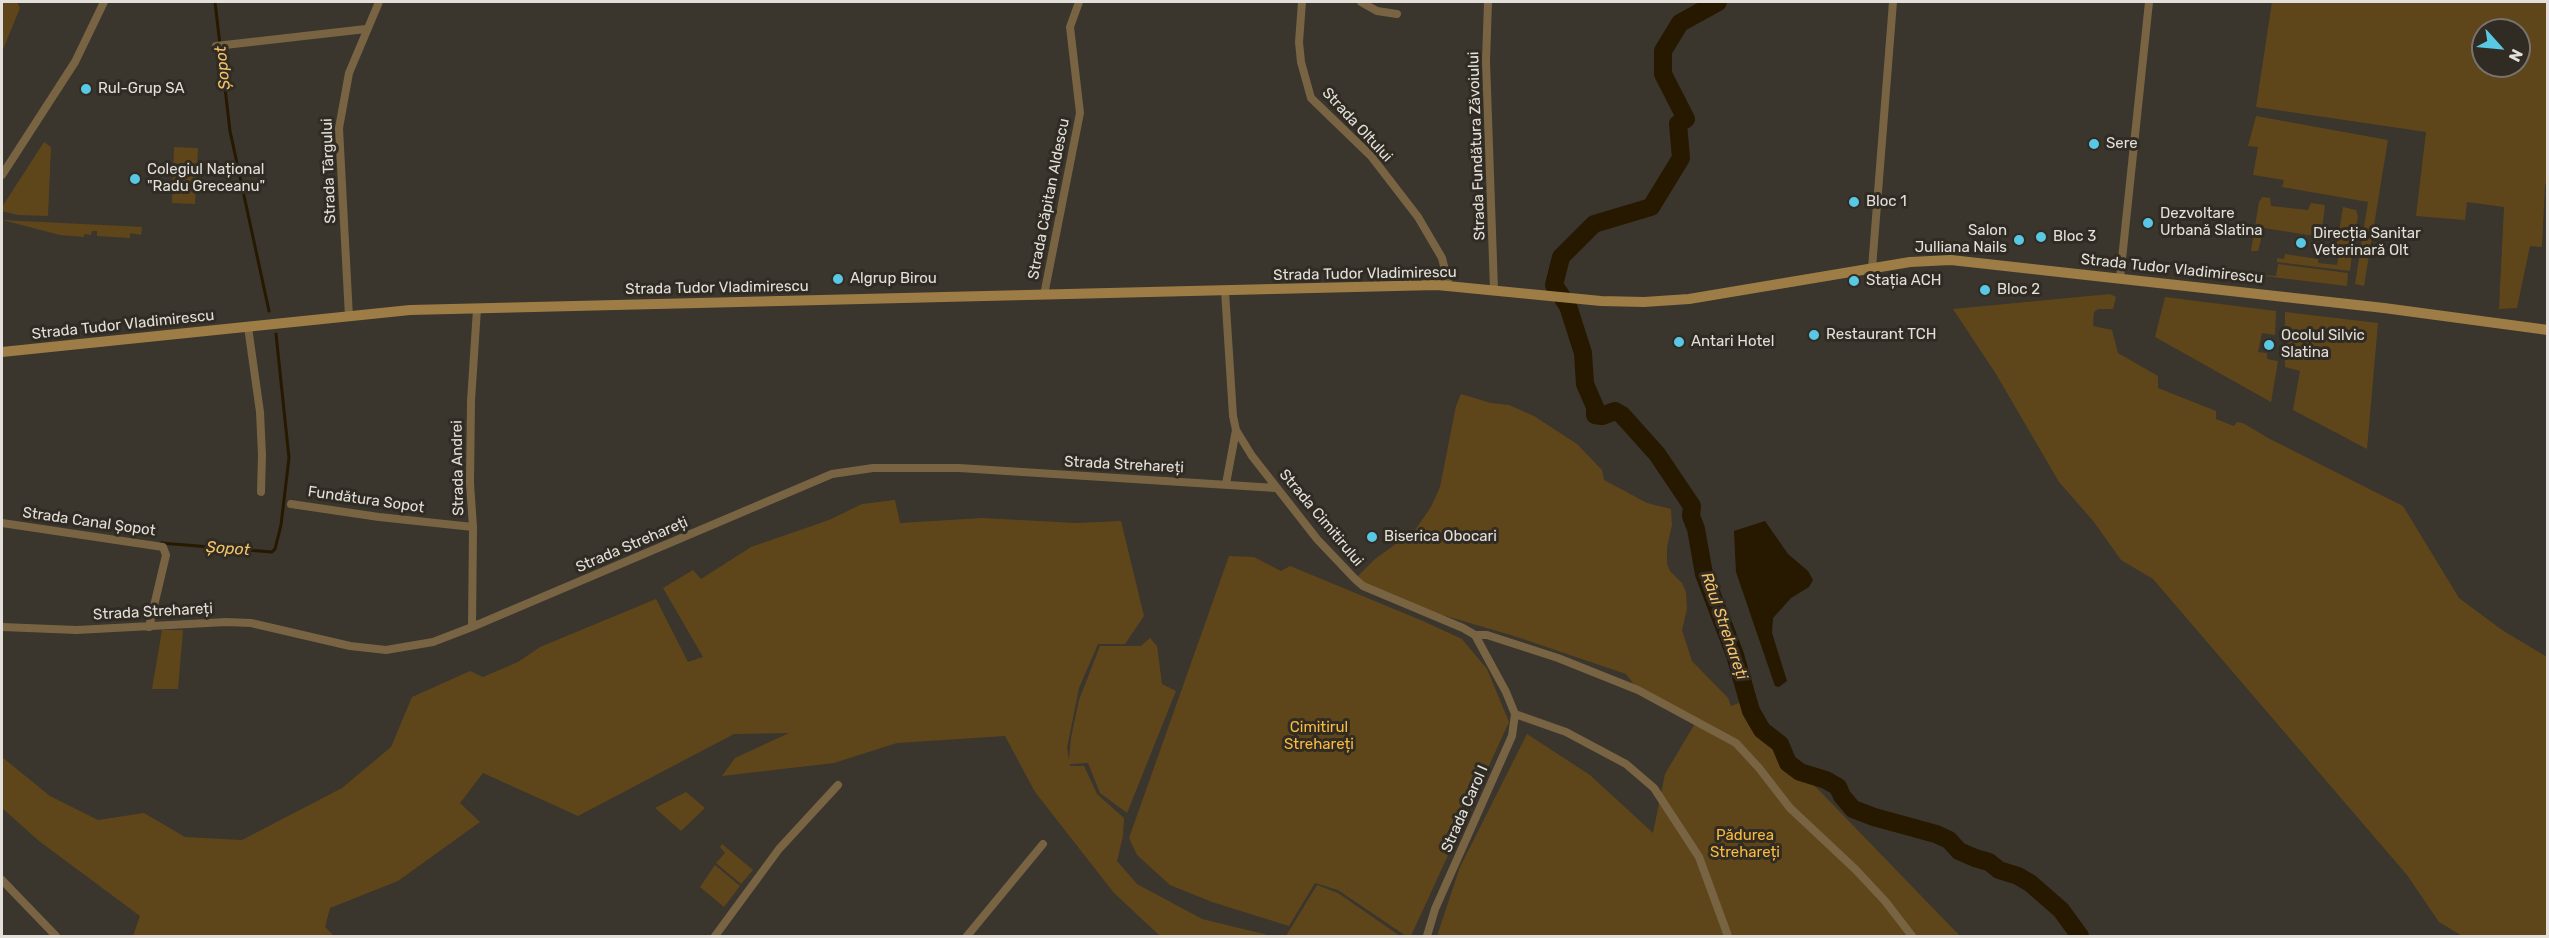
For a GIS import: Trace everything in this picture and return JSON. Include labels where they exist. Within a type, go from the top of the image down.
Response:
[{"type":"main road","name":"Strada Tudor Vladimirescu","points":[[2,352],[410,310],[1449,286],[1601,301],[1644,302],[1689,298],[1910,262],[1951,260],[2120,278],[2547,330]]},
{"type":"street","points":[[2,175],[75,62],[104,2]]},
{"type":"street","name":"Strada Târgului","points":[[350,317],[339,128],[349,73],[379,2]]},
{"type":"street","name":"Strada Căpitan Aldescu","points":[[1044,295],[1080,113],[1070,27],[1079,2]]},
{"type":"street","name":"Strada Oltului","points":[[1302,2],[1299,42],[1301,62],[1311,98],[1371,156],[1418,217],[1442,258],[1449,286]]},
{"type":"street","points":[[1361,2],[1377,10],[1397,14]]},
{"type":"street","name":"Strada Fundătura Zăvoiului","points":[[1488,2],[1486,61],[1494,289]]},
{"type":"street","points":[[1872,268],[1893,2]]},
{"type":"street","points":[[2120,278],[2149,2]]},
{"type":"street","points":[[216,46],[366,29]]},
{"type":"street","name":"Strada Cimitirului","points":[[1225,291],[1236,430],[1226,484]]},
{"type":"street","name":"Strada Andrei","points":[[472,627],[473,527],[470,459],[477,309]]},
{"type":"street","points":[[248,327],[260,412],[261,492]]},
{"type":"street","name":"Strada Cimitirului","points":[[1236,430],[1276,488],[1344,570],[1364,586],[1475,635],[1488,635],[1558,658],[1638,690],[1736,743],[1790,808],[1855,869],[1885,901],[1912,936]]},
{"type":"street","name":"Strada Strehareți","points":[[2,627],[77,630],[226,622],[251,623],[342,644],[386,650],[433,642],[472,627],[832,474],[873,468],[958,468],[1276,488]]},
{"type":"street","name":"Fundătura Sopot","points":[[291,504],[379,517],[473,527]]},
{"type":"street","name":"Strada Canal Șopot","points":[[2,523],[163,547],[166,555],[149,627]]},
{"type":"street","points":[[1475,635],[1506,692],[1515,714],[1575,737],[1626,764],[1653,788],[1699,857],[1728,936]]},
{"type":"street","name":"Strada Carol I","points":[[1427,936],[1435,909],[1512,736],[1515,714]]},
{"type":"street","points":[[715,936],[779,849],[838,785]]},
{"type":"street","points":[[966,936],[1043,844]]},
{"type":"street","points":[[2,880],[56,936]]},
{"type":"green space","points":[[2,2],[17,2],[20,8],[2,52]]},
{"type":"green space","points":[[2272,2],[2547,2],[2548,183],[2545,184],[2542,247],[2530,246],[2517,308],[2499,309],[2504,207],[2467,202],[2465,220],[2416,216],[2426,132],[2256,107]]},
{"type":"green space","points":[[2256,116],[2388,140],[2364,286],[2355,284],[2368,202],[2282,187],[2284,180],[2253,175],[2258,147],[2248,146]]},
{"type":"green space","points":[[44,142],[51,147],[48,216],[18,215],[2,211],[2,207]]},
{"type":"green space","points":[[174,147],[198,148],[195,204],[172,203]]},
{"type":"green space","points":[[2262,197],[2270,198],[2271,206],[2308,210],[2311,203],[2325,205],[2321,237],[2264,228],[2258,251],[2251,251],[2259,202]]},
{"type":"green space","points":[[2343,207],[2356,210],[2358,216],[2351,253],[2336,250]]},
{"type":"green space","points":[[2,220],[142,227],[141,235],[130,233],[130,238],[97,236],[97,231],[92,231],[91,235],[84,234],[84,237],[60,235]]},
{"type":"green space","points":[[2339,253],[2352,255],[2350,271],[2277,262],[2277,258],[2284,259],[2285,254],[2318,259],[2318,263],[2337,265]]},
{"type":"green space","points":[[2278,264],[2348,273],[2347,286],[2247,274],[2276,276]]},
{"type":"green space","points":[[2110,294],[2116,297],[2113,309],[2098,309],[2094,312],[2093,326],[2112,330],[2118,353],[2158,376],[2158,388],[2216,411],[2216,419],[2234,426],[2237,422],[2243,423],[2268,438],[2403,506],[2459,598],[2502,630],[2547,657],[2547,936],[2462,936],[2439,922],[2407,875],[2153,579],[2121,560],[2094,522],[2059,482],[1996,374],[1953,309]]},
{"type":"green space","points":[[2165,297],[2276,311],[2275,335],[2262,333],[2258,352],[2267,353],[2267,359],[2278,361],[2271,402],[2155,337]]},
{"type":"green space","points":[[2285,312],[2378,323],[2367,449],[2293,410],[2300,371],[2285,367]]},
{"type":"green space","name":"Pădurea Strehareți","points":[[1461,394],[1491,403],[1509,405],[1534,416],[1577,444],[1602,470],[1604,480],[1647,503],[1671,509],[1672,525],[1667,547],[1667,564],[1686,592],[1687,609],[1682,630],[1692,661],[1728,698],[1731,706],[1749,699],[1782,752],[1960,936],[1437,936],[1460,867],[1527,734],[1590,775],[1653,833],[1665,774],[1697,720],[1638,690],[1626,674],[1514,636],[1412,606],[1355,579],[1375,559],[1415,530],[1431,507],[1440,487],[1456,406]]},
{"type":"green space","points":[[895,500],[900,523],[982,518],[1076,523],[1121,521],[1144,616],[1125,644],[1098,644],[1079,688],[1067,748],[1069,760],[1079,700],[1100,646],[1141,646],[1150,638],[1157,646],[1162,684],[1176,691],[1127,813],[1100,793],[1088,763],[1070,764],[1070,766],[1084,766],[1097,794],[1124,818],[1123,836],[1117,861],[1137,884],[1202,919],[1272,936],[1160,936],[1114,893],[1035,792],[1005,736],[897,743],[834,763],[722,776],[735,758],[789,733],[734,734],[578,816],[483,773],[460,803],[480,822],[398,881],[330,908],[325,927],[334,936],[133,936],[140,916],[39,841],[2,808],[2,757],[50,796],[98,820],[144,813],[185,837],[242,840],[342,788],[391,747],[412,697],[470,671],[483,677],[518,662],[540,647],[656,599],[688,662],[703,657],[663,588],[693,570],[701,579],[751,547],[829,520],[862,504]]},
{"type":"green space","name":"Cimitirul Strehareți","points":[[1229,556],[1254,557],[1281,571],[1290,566],[1423,621],[1462,639],[1487,669],[1509,722],[1411,936],[1406,936],[1338,890],[1315,883],[1289,926],[1212,902],[1170,885],[1137,855],[1129,838]]},
{"type":"green space","points":[[162,630],[183,630],[178,689],[152,689]]},
{"type":"green space","points":[[686,792],[705,808],[681,831],[655,808]]},
{"type":"green space","points":[[722,844],[753,870],[741,884],[716,863],[725,853],[720,847]]},
{"type":"green space","points":[[715,865],[740,886],[724,907],[700,887]]},
{"type":"green space","points":[[1317,885],[1338,893],[1400,936],[1286,936]]},
{"type":"shaded area","points":[[1765,521],[1788,554],[1808,571],[1813,580],[1809,587],[1791,598],[1773,618],[1772,633],[1787,681],[1779,687],[1775,686],[1736,572],[1734,531]]},
{"type":"waterway","name":"Șopot","points":[[215,2],[230,131],[269,311]]},
{"type":"waterway","name":"Râul Strehareți","points":[[1718,2],[1680,23],[1663,51],[1663,74],[1686,119],[1678,124],[1681,158],[1651,207],[1594,224],[1561,257],[1554,285],[1568,306],[1583,353],[1585,384],[1595,407],[1595,415],[1602,416],[1615,411],[1622,415],[1657,454],[1692,506],[1691,516],[1696,529],[1704,574],[1735,655],[1751,711],[1762,730],[1780,744],[1788,763],[1800,772],[1826,780],[1838,787],[1853,809],[1936,834],[1949,840],[1959,851],[1989,862],[1999,870],[2018,876],[2030,883],[2061,910],[2080,936]]},
{"type":"waterway","name":"Șopot","points":[[161,543],[272,552],[275,549],[281,525],[289,458],[276,334]]},
{"type":"place","name":"Rul-Grup SA","points":[[86,89]]},
{"type":"place","name":"Sere","points":[[2094,144]]},
{"type":"place","name":"Colegiul Național \"Radu Greceanu\"","points":[[135,179]]},
{"type":"place","name":"Bloc 1","points":[[1854,202]]},
{"type":"place","name":"Dezvoltare Urbană Slatina","points":[[2148,223]]},
{"type":"place","name":"Bloc 3","points":[[2041,237]]},
{"type":"place","name":"Salon Julliana Nails","points":[[2019,240]]},
{"type":"place","name":"Direcția Sanitar Veterinară Olt","points":[[2301,243]]},
{"type":"place","name":"Algrup Birou","points":[[838,279]]},
{"type":"place","name":"Stația ACH","points":[[1854,281]]},
{"type":"place","name":"Bloc 2","points":[[1985,290]]},
{"type":"place","name":"Restaurant TCH","points":[[1814,335]]},
{"type":"place","name":"Antari Hotel","points":[[1679,342]]},
{"type":"place","name":"Ocolul Silvic Slatina","points":[[2269,345]]},
{"type":"place","name":"Biserica Obocari","points":[[1372,537]]}]
